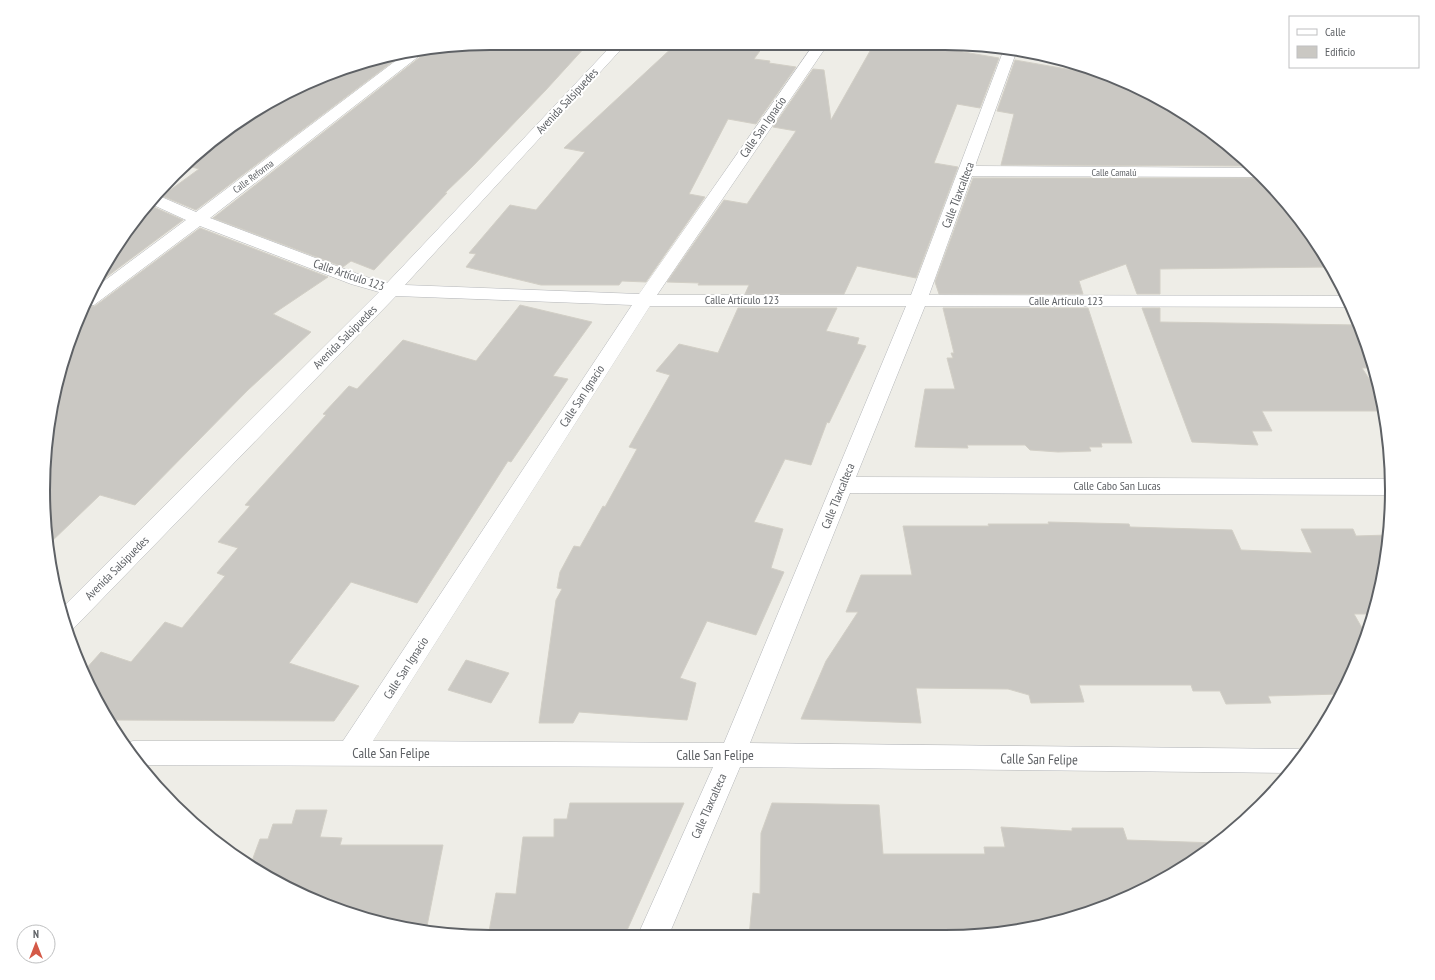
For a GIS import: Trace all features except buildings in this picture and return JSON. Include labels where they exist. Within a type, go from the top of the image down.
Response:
[{"type":"street","name":"Avenida Salsipuedes","points":[[69,617],[391,290],[614,50]]},
{"type":"street","name":"Calle San Ignacio","points":[[351,753],[644,300],[817,50]]},
{"type":"street","name":"Calle Tlaxcalteca","points":[[655,930],[732,755],[843,486],[918,300],[1009,55]]},
{"type":"street","name":"Calle Reforma","points":[[94,296],[198,219],[408,57]]},
{"type":"street","name":"Calle Camalú","points":[[967,171],[1250,173]]},
{"type":"street","name":"Calle Artículo 123","points":[[158,201],[198,219],[357,280],[391,290],[644,300],[1343,302]]},
{"type":"street","name":"Calle Cabo San Lucas","points":[[843,486],[1385,488]]},
{"type":"street","name":"Calle San Felipe","points":[[137,753],[732,755],[1292,761]]}]
